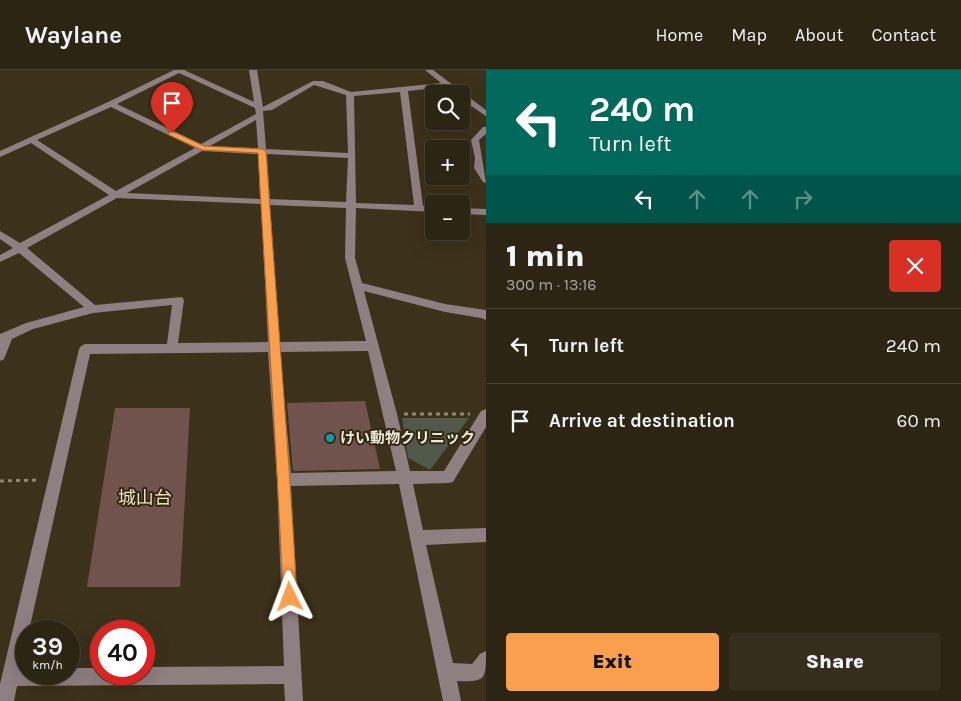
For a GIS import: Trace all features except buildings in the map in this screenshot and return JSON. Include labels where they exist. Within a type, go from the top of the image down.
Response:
[{"type":"street","points":[[0,154],[111,104],[179,70],[258,110]]},
{"type":"street","points":[[253,70],[262,151],[284,480],[294,701]]},
{"type":"street","points":[[429,70],[448,85]]},
{"type":"street","points":[[0,259],[202,148],[258,110],[269,108],[314,83],[320,83],[350,94],[425,88]]},
{"type":"street","points":[[404,90],[419,208]]},
{"type":"street","points":[[350,94],[352,156],[350,258],[359,286],[372,346],[391,414],[452,701]]},
{"type":"street","points":[[470,102],[486,114]]},
{"type":"street","points":[[111,104],[202,148],[352,156]]},
{"type":"street","points":[[486,129],[475,140],[479,155],[477,164],[479,172],[486,180]]},
{"type":"street","points":[[31,140],[116,195],[425,208]]},
{"type":"street","points":[[470,211],[486,212]]},
{"type":"street","points":[[0,234],[20,248],[93,309]]},
{"type":"street","points":[[359,286],[445,308],[484,314],[486,316]]},
{"type":"street","points":[[0,356],[4,338],[30,326],[93,309],[178,300],[172,348]]},
{"type":"street","points":[[5,701],[86,349],[372,346]]},
{"type":"street","points":[[284,480],[448,477],[481,415]]},
{"type":"street","points":[[418,538],[486,535]]},
{"type":"street","points":[[446,672],[476,673],[486,660]]},
{"type":"street","points":[[11,677],[294,675]]},
{"type":"path","points":[[391,414],[481,415]]},
{"type":"path","points":[[0,481],[56,480]]},
{"type":"green space","points":[[402,418],[469,418],[430,470],[408,458]]},
{"type":"place","name":"けい動物クリニック","points":[[330,438]]},
{"type":"district","name":"城山台","points":[[145,498]]},
{"type":"route","points":[[172,133],[202,148],[262,151],[290,597]]}]
